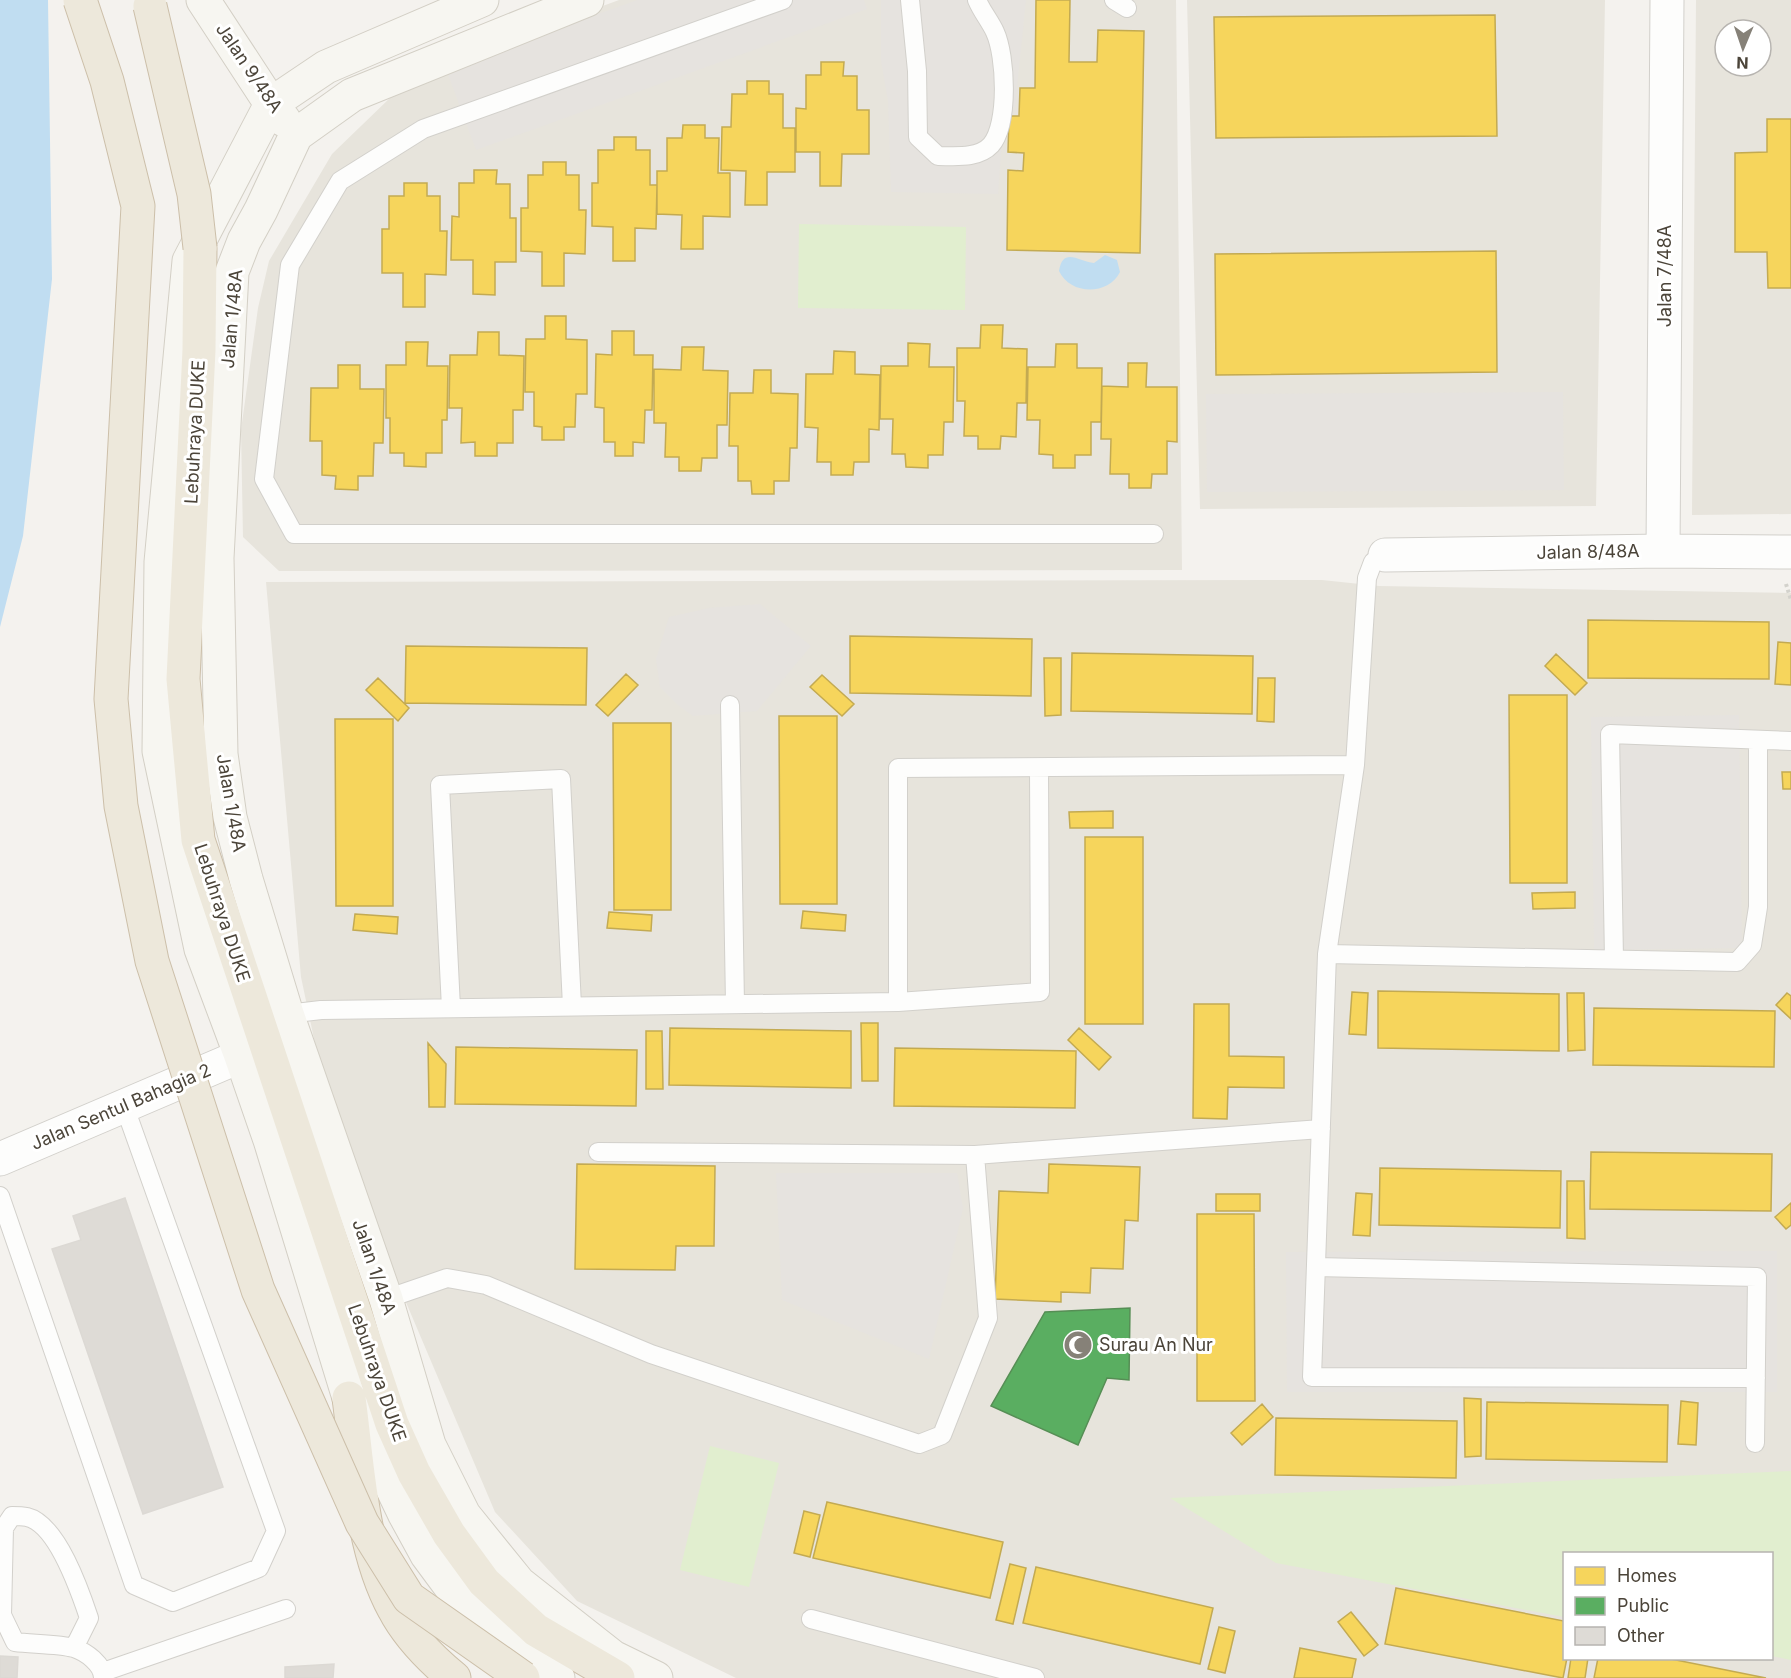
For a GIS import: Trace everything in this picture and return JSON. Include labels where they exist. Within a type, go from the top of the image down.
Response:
[{"type":"highway","points":[[80,0],[107,81],[138,206],[111,699],[121,806],[152,961],[258,1290],[362,1523],[409,1598],[523,1678]]},
{"type":"highway","name":"Lebuhraya DUKE","points":[[147,0],[195,194],[200,248],[200,351],[183,679],[198,840],[392,1424],[414,1473],[449,1534],[484,1582],[536,1630],[618,1678]]},
{"type":"highway","points":[[349,1398],[369,1539],[378,1572],[394,1610],[423,1650],[454,1678]]},
{"type":"main road","name":"Jalan 9/48A","points":[[203,0],[271,104],[296,135]]},
{"type":"main road","points":[[480,0],[326,67],[271,104],[189,261],[161,562],[159,750],[201,949],[242,1056],[270,1140],[325,1326],[349,1398],[427,1556],[464,1605],[511,1650],[558,1678]]},
{"type":"main road","name":"Jalan 1/48A","points":[[587,0],[352,95],[296,135],[244,241],[232,272],[217,558],[221,754],[230,817],[246,879],[287,1014],[386,1299],[429,1445],[464,1515],[519,1583],[613,1657],[656,1678]]},
{"type":"street","name":"Jalan 7/48A","points":[[1663,551],[1667,0]]},
{"type":"street","name":"Jalan 8/48A","points":[[1385,555],[1663,551],[1791,552]]},
{"type":"street","name":"Jalan Sentul Bahagia 2","points":[[0,1159],[242,1056]]},
{"type":"lane","points":[[783,0],[423,129],[340,181],[290,265],[264,479],[294,534],[1154,534]]},
{"type":"lane","points":[[910,0],[917,71],[918,137],[938,156],[972,156],[991,145],[1002,121],[1003,66],[996,33],[977,0]]},
{"type":"lane","points":[[1385,555],[1373,562],[1367,578],[1355,765],[1327,954],[1312,1377],[1756,1378]]},
{"type":"lane","points":[[730,705],[735,1004]]},
{"type":"lane","points":[[1614,959],[1610,734],[1791,741]]},
{"type":"lane","points":[[1327,954],[1737,962],[1752,945],[1758,907],[1758,740]]},
{"type":"lane","points":[[898,1002],[898,768],[1355,765]]},
{"type":"lane","points":[[287,1014],[321,1010],[898,1002],[1040,992],[1039,768]]},
{"type":"lane","points":[[451,1008],[440,785],[561,779],[572,1006]]},
{"type":"lane","points":[[0,1196],[134,1585],[173,1602],[260,1568],[276,1531],[124,1105]]},
{"type":"lane","points":[[598,1152],[975,1155],[1321,1129]]},
{"type":"lane","points":[[386,1299],[447,1278],[486,1285],[651,1354],[919,1444],[942,1435],[988,1318],[975,1155]]},
{"type":"lane","points":[[1316,1268],[1757,1277],[1755,1443]]},
{"type":"lane","points":[[74,1648],[89,1618],[75,1578],[50,1533],[28,1517],[12,1516],[4,1528],[2,1615],[15,1642],[74,1648],[94,1660],[103,1675],[286,1609]]},
{"type":"lane","points":[[811,1619],[1012,1675],[1035,1678]]},
{"type":"shaded area","points":[[619,0],[1176,0],[1182,570],[279,571],[243,537],[241,430],[258,308],[269,261],[332,154],[391,97],[438,67]]},
{"type":"shaded area","points":[[637,0],[864,0],[867,9],[476,150],[446,69]]},
{"type":"shaded area","points":[[881,0],[1026,0],[1015,107],[1009,107],[1002,138],[998,194],[891,192],[888,101],[881,61]]},
{"type":"shaded area","points":[[1187,0],[1605,0],[1596,506],[1200,509]]},
{"type":"shaded area","points":[[1696,0],[1791,0],[1791,514],[1692,515]]},
{"type":"shaded area","points":[[1563,392],[1564,490],[1207,492],[1206,394]]},
{"type":"shaded area","points":[[1322,580],[1379,586],[1791,593],[1791,1678],[736,1678],[577,1601],[495,1512],[394,1274],[317,1053],[301,977],[266,582]]},
{"type":"shaded area","points":[[760,604],[811,646],[757,711],[693,716],[660,687],[656,659],[669,617],[709,608]]},
{"type":"shaded area","points":[[1739,715],[1742,948],[1594,950],[1591,717]]},
{"type":"shaded area","points":[[776,1173],[957,1173],[963,1208],[929,1359],[782,1300]]},
{"type":"shaded area","points":[[1777,1251],[1777,1392],[1287,1392],[1286,1252]]},
{"type":"green space","points":[[799,224],[966,227],[965,310],[798,308]]},
{"type":"green space","points":[[710,1446],[779,1463],[749,1587],[680,1570]]},
{"type":"green space","points":[[1791,1471],[1791,1660],[1773,1656],[1773,1552],[1563,1552],[1563,1617],[1276,1563],[1170,1498]]},
{"type":"water","points":[[0,0],[48,0],[52,279],[23,536],[0,627]]},
{"type":"water","points":[[1105,255],[1117,260],[1120,272],[1114,280],[1098,289],[1089,290],[1071,285],[1059,271],[1061,263],[1068,257],[1094,263]]},
{"type":"building: Homes","points":[[1036,0],[1070,0],[1069,62],[1097,62],[1098,30],[1144,31],[1140,253],[1007,250],[1008,170],[1023,171],[1024,153],[1008,152],[1009,116],[1019,116],[1020,88],[1035,88]]},
{"type":"building: Homes","points":[[1495,15],[1497,136],[1216,138],[1214,17]]},
{"type":"building: Homes","points":[[821,62],[844,62],[843,76],[857,76],[857,110],[869,110],[869,154],[842,154],[841,186],[820,186],[820,152],[796,152],[796,108],[806,109],[806,75],[821,75]]},
{"type":"building: Homes","points":[[747,81],[769,81],[769,94],[783,94],[783,128],[795,128],[795,172],[767,172],[767,205],[745,205],[746,171],[721,170],[722,127],[731,127],[732,94],[747,94]]},
{"type":"building: Homes","points":[[1767,119],[1791,119],[1791,288],[1768,288],[1767,252],[1735,252],[1735,153],[1767,152]]},
{"type":"building: Homes","points":[[683,125],[705,125],[705,138],[719,138],[718,173],[730,173],[730,217],[703,216],[703,249],[681,249],[682,215],[657,214],[657,171],[667,171],[667,138],[682,138]]},
{"type":"building: Homes","points":[[614,137],[636,137],[636,150],[650,150],[650,185],[657,185],[656,229],[635,228],[635,261],[613,261],[613,227],[592,226],[592,183],[598,183],[598,150],[614,150]]},
{"type":"building: Homes","points":[[543,162],[566,162],[566,175],[579,175],[579,210],[586,210],[585,254],[564,253],[564,286],[542,286],[542,252],[521,251],[521,208],[528,208],[528,175],[543,175]]},
{"type":"building: Homes","points":[[474,170],[497,170],[496,184],[510,184],[510,218],[516,218],[516,262],[495,262],[495,295],[473,294],[473,260],[451,260],[452,216],[459,217],[459,183],[474,183]]},
{"type":"building: Homes","points":[[404,183],[427,183],[427,196],[440,196],[440,231],[447,231],[446,275],[425,274],[425,307],[403,307],[403,273],[382,273],[382,229],[389,229],[389,196],[404,196]]},
{"type":"building: Homes","points":[[1496,251],[1497,372],[1216,375],[1215,254]]},
{"type":"building: Homes","points":[[545,316],[566,316],[566,339],[587,340],[587,394],[576,394],[575,427],[564,427],[564,440],[542,440],[542,427],[534,426],[534,392],[525,392],[526,339],[545,339]]},
{"type":"building: Homes","points":[[981,325],[1003,325],[1002,348],[1027,349],[1026,403],[1017,403],[1016,437],[1001,436],[1000,449],[978,449],[978,436],[964,436],[965,401],[957,401],[957,348],[980,348]]},
{"type":"building: Homes","points":[[612,331],[634,331],[634,355],[653,355],[652,410],[645,410],[644,443],[633,442],[633,456],[615,456],[615,442],[604,442],[604,408],[595,407],[596,354],[612,355]]},
{"type":"building: Homes","points":[[478,332],[499,332],[499,355],[524,356],[523,410],[513,410],[513,443],[497,443],[497,456],[475,456],[475,442],[461,443],[462,408],[449,408],[450,355],[477,355]]},
{"type":"building: Homes","points":[[406,342],[428,342],[427,366],[448,366],[447,420],[442,420],[442,453],[426,453],[426,467],[404,466],[404,453],[390,453],[390,418],[386,418],[386,365],[406,365]]},
{"type":"building: Homes","points":[[908,343],[930,344],[929,367],[954,367],[953,422],[944,422],[943,455],[928,455],[928,468],[906,467],[905,454],[892,454],[893,419],[880,419],[881,366],[908,366]]},
{"type":"building: Homes","points":[[1056,344],[1077,344],[1077,368],[1102,368],[1101,422],[1091,422],[1091,455],[1075,455],[1075,468],[1053,468],[1053,455],[1039,454],[1040,420],[1027,420],[1028,367],[1055,367]]},
{"type":"building: Homes","points":[[682,347],[704,347],[703,370],[728,371],[727,425],[717,425],[717,458],[702,458],[701,471],[679,471],[679,457],[665,457],[666,423],[654,423],[654,369],[681,370]]},
{"type":"building: Homes","points":[[834,351],[855,352],[855,374],[880,375],[879,430],[869,429],[869,462],[854,462],[853,475],[831,475],[831,462],[817,462],[818,428],[805,427],[806,374],[833,374]]},
{"type":"building: Homes","points":[[1128,363],[1147,363],[1146,387],[1177,387],[1177,442],[1167,441],[1167,474],[1152,474],[1151,488],[1129,488],[1129,474],[1110,474],[1111,439],[1101,439],[1102,386],[1128,387]]},
{"type":"building: Homes","points":[[338,365],[360,365],[360,389],[384,389],[383,443],[374,443],[373,476],[358,476],[358,490],[335,489],[336,476],[322,475],[322,441],[310,441],[311,388],[338,388]]},
{"type":"building: Homes","points":[[754,370],[771,370],[771,393],[798,394],[797,448],[790,448],[789,481],[774,481],[774,494],[752,494],[751,481],[738,481],[738,446],[729,446],[730,393],[753,393]]},
{"type":"building: Homes","points":[[1588,620],[1769,622],[1769,679],[1588,678]]},
{"type":"building: Homes","points":[[850,636],[1032,639],[1031,696],[850,693]]},
{"type":"building: Homes","points":[[1778,642],[1791,643],[1791,685],[1775,684]]},
{"type":"building: Homes","points":[[406,646],[587,648],[586,705],[405,703]]},
{"type":"building: Homes","points":[[1072,653],[1253,656],[1252,714],[1071,711]]},
{"type":"building: Homes","points":[[1556,654],[1587,683],[1575,695],[1545,666]]},
{"type":"building: Homes","points":[[1044,658],[1061,658],[1061,715],[1045,716]]},
{"type":"building: Homes","points":[[626,674],[638,685],[608,716],[596,705]]},
{"type":"building: Homes","points":[[822,675],[854,704],[842,716],[810,687]]},
{"type":"building: Homes","points":[[378,678],[409,708],[398,721],[366,690]]},
{"type":"building: Homes","points":[[1258,678],[1275,678],[1274,722],[1257,721]]},
{"type":"building: Homes","points":[[1509,695],[1567,695],[1567,883],[1510,883]]},
{"type":"building: Homes","points":[[779,716],[837,716],[837,904],[780,904]]},
{"type":"building: Homes","points":[[335,719],[393,719],[393,906],[336,906]]},
{"type":"building: Homes","points":[[613,723],[671,723],[671,910],[614,910]]},
{"type":"building: Homes","points":[[1782,772],[1791,772],[1791,789],[1783,789]]},
{"type":"building: Homes","points":[[1113,811],[1113,828],[1070,828],[1069,812]]},
{"type":"building: Homes","points":[[1085,837],[1143,837],[1143,1024],[1085,1024]]},
{"type":"building: Homes","points":[[1575,892],[1575,908],[1533,909],[1532,893]]},
{"type":"building: Homes","points":[[803,911],[846,915],[845,931],[801,928]]},
{"type":"building: Homes","points":[[609,912],[652,915],[651,931],[607,928]]},
{"type":"building: Homes","points":[[355,914],[398,917],[397,934],[353,930]]},
{"type":"building: Homes","points":[[1378,991],[1559,994],[1559,1051],[1378,1048]]},
{"type":"building: Homes","points":[[1352,992],[1368,993],[1366,1035],[1349,1034]]},
{"type":"building: Homes","points":[[1567,993],[1584,993],[1585,1050],[1568,1051]]},
{"type":"building: Homes","points":[[1787,993],[1791,996],[1791,1019],[1776,1005]]},
{"type":"building: Homes","points":[[1194,1004],[1229,1004],[1229,1056],[1284,1057],[1284,1088],[1228,1087],[1227,1119],[1193,1118]]},
{"type":"building: Homes","points":[[1594,1008],[1775,1011],[1774,1067],[1593,1065]]},
{"type":"building: Homes","points":[[861,1023],[878,1023],[878,1081],[862,1081]]},
{"type":"building: Homes","points":[[670,1028],[851,1031],[851,1088],[669,1085]]},
{"type":"building: Homes","points":[[1079,1028],[1111,1057],[1099,1070],[1068,1040]]},
{"type":"building: Homes","points":[[646,1031],[662,1031],[663,1089],[646,1089]]},
{"type":"building: Homes","points":[[428,1043],[446,1064],[445,1107],[429,1107]]},
{"type":"building: Homes","points":[[456,1047],[637,1050],[636,1106],[455,1104]]},
{"type":"building: Homes","points":[[895,1048],[1076,1051],[1075,1108],[894,1106]]},
{"type":"building: Homes","points":[[1591,1152],[1772,1154],[1771,1211],[1590,1209]]},
{"type":"building: Homes","points":[[577,1164],[715,1166],[714,1246],[676,1246],[675,1270],[575,1269]]},
{"type":"building: Homes","points":[[1049,1164],[1140,1167],[1138,1221],[1125,1220],[1123,1269],[1091,1268],[1090,1293],[1061,1292],[1061,1302],[995,1299],[999,1191],[1048,1193]]},
{"type":"building: Homes","points":[[1380,1168],[1561,1171],[1560,1228],[1379,1225]]},
{"type":"building: Homes","points":[[1567,1181],[1584,1181],[1585,1239],[1567,1238]]},
{"type":"building: Homes","points":[[1356,1193],[1372,1194],[1370,1236],[1353,1235]]},
{"type":"building: Homes","points":[[1216,1194],[1260,1194],[1260,1211],[1216,1211]]},
{"type":"building: Homes","points":[[1791,1203],[1791,1225],[1786,1229],[1775,1217]]},
{"type":"building: Homes","points":[[1197,1214],[1254,1214],[1255,1401],[1197,1401]]},
{"type":"building: Homes","points":[[1464,1398],[1481,1399],[1481,1456],[1465,1457]]},
{"type":"building: Homes","points":[[1681,1401],[1698,1403],[1696,1445],[1678,1444]]},
{"type":"building: Homes","points":[[1487,1402],[1668,1405],[1667,1462],[1486,1459]]},
{"type":"building: Homes","points":[[1262,1404],[1273,1417],[1242,1445],[1231,1433]]},
{"type":"building: Homes","points":[[1276,1418],[1457,1421],[1456,1478],[1275,1475]]},
{"type":"building: Homes","points":[[827,1502],[1003,1542],[990,1598],[813,1558]]},
{"type":"building: Homes","points":[[804,1511],[820,1515],[810,1557],[794,1553]]},
{"type":"building: Homes","points":[[1010,1564],[1026,1568],[1013,1624],[996,1620]]},
{"type":"building: Homes","points":[[1036,1567],[1213,1608],[1200,1664],[1023,1623]]},
{"type":"building: Homes","points":[[1396,1588],[1563,1621],[1563,1660],[1567,1660],[1563,1678],[1385,1644]]},
{"type":"building: Homes","points":[[1351,1612],[1378,1645],[1364,1656],[1338,1622]]},
{"type":"building: Homes","points":[[1219,1627],[1235,1631],[1225,1673],[1208,1669]]},
{"type":"building: Homes","points":[[1300,1648],[1356,1659],[1352,1678],[1294,1678]]},
{"type":"building: Homes","points":[[1571,1660],[1588,1660],[1585,1678],[1568,1678]]},
{"type":"building: Homes","points":[[1598,1660],[1676,1660],[1766,1678],[1594,1678]]},
{"type":"building: Public","name":"Surau An Nur","points":[[1130,1308],[1129,1380],[1107,1378],[1078,1445],[991,1406],[1045,1312]]},
{"type":"building: Other","points":[[125,1198],[223,1487],[143,1514],[52,1249],[81,1240],[73,1216]]},
{"type":"building: Other","points":[[0,1656],[18,1657],[17,1678],[0,1678]]},
{"type":"building: Other","points":[[334,1664],[333,1678],[285,1678],[285,1667]]},
{"type":"place","name":"Surau An Nur","points":[[1078,1345]]}]
